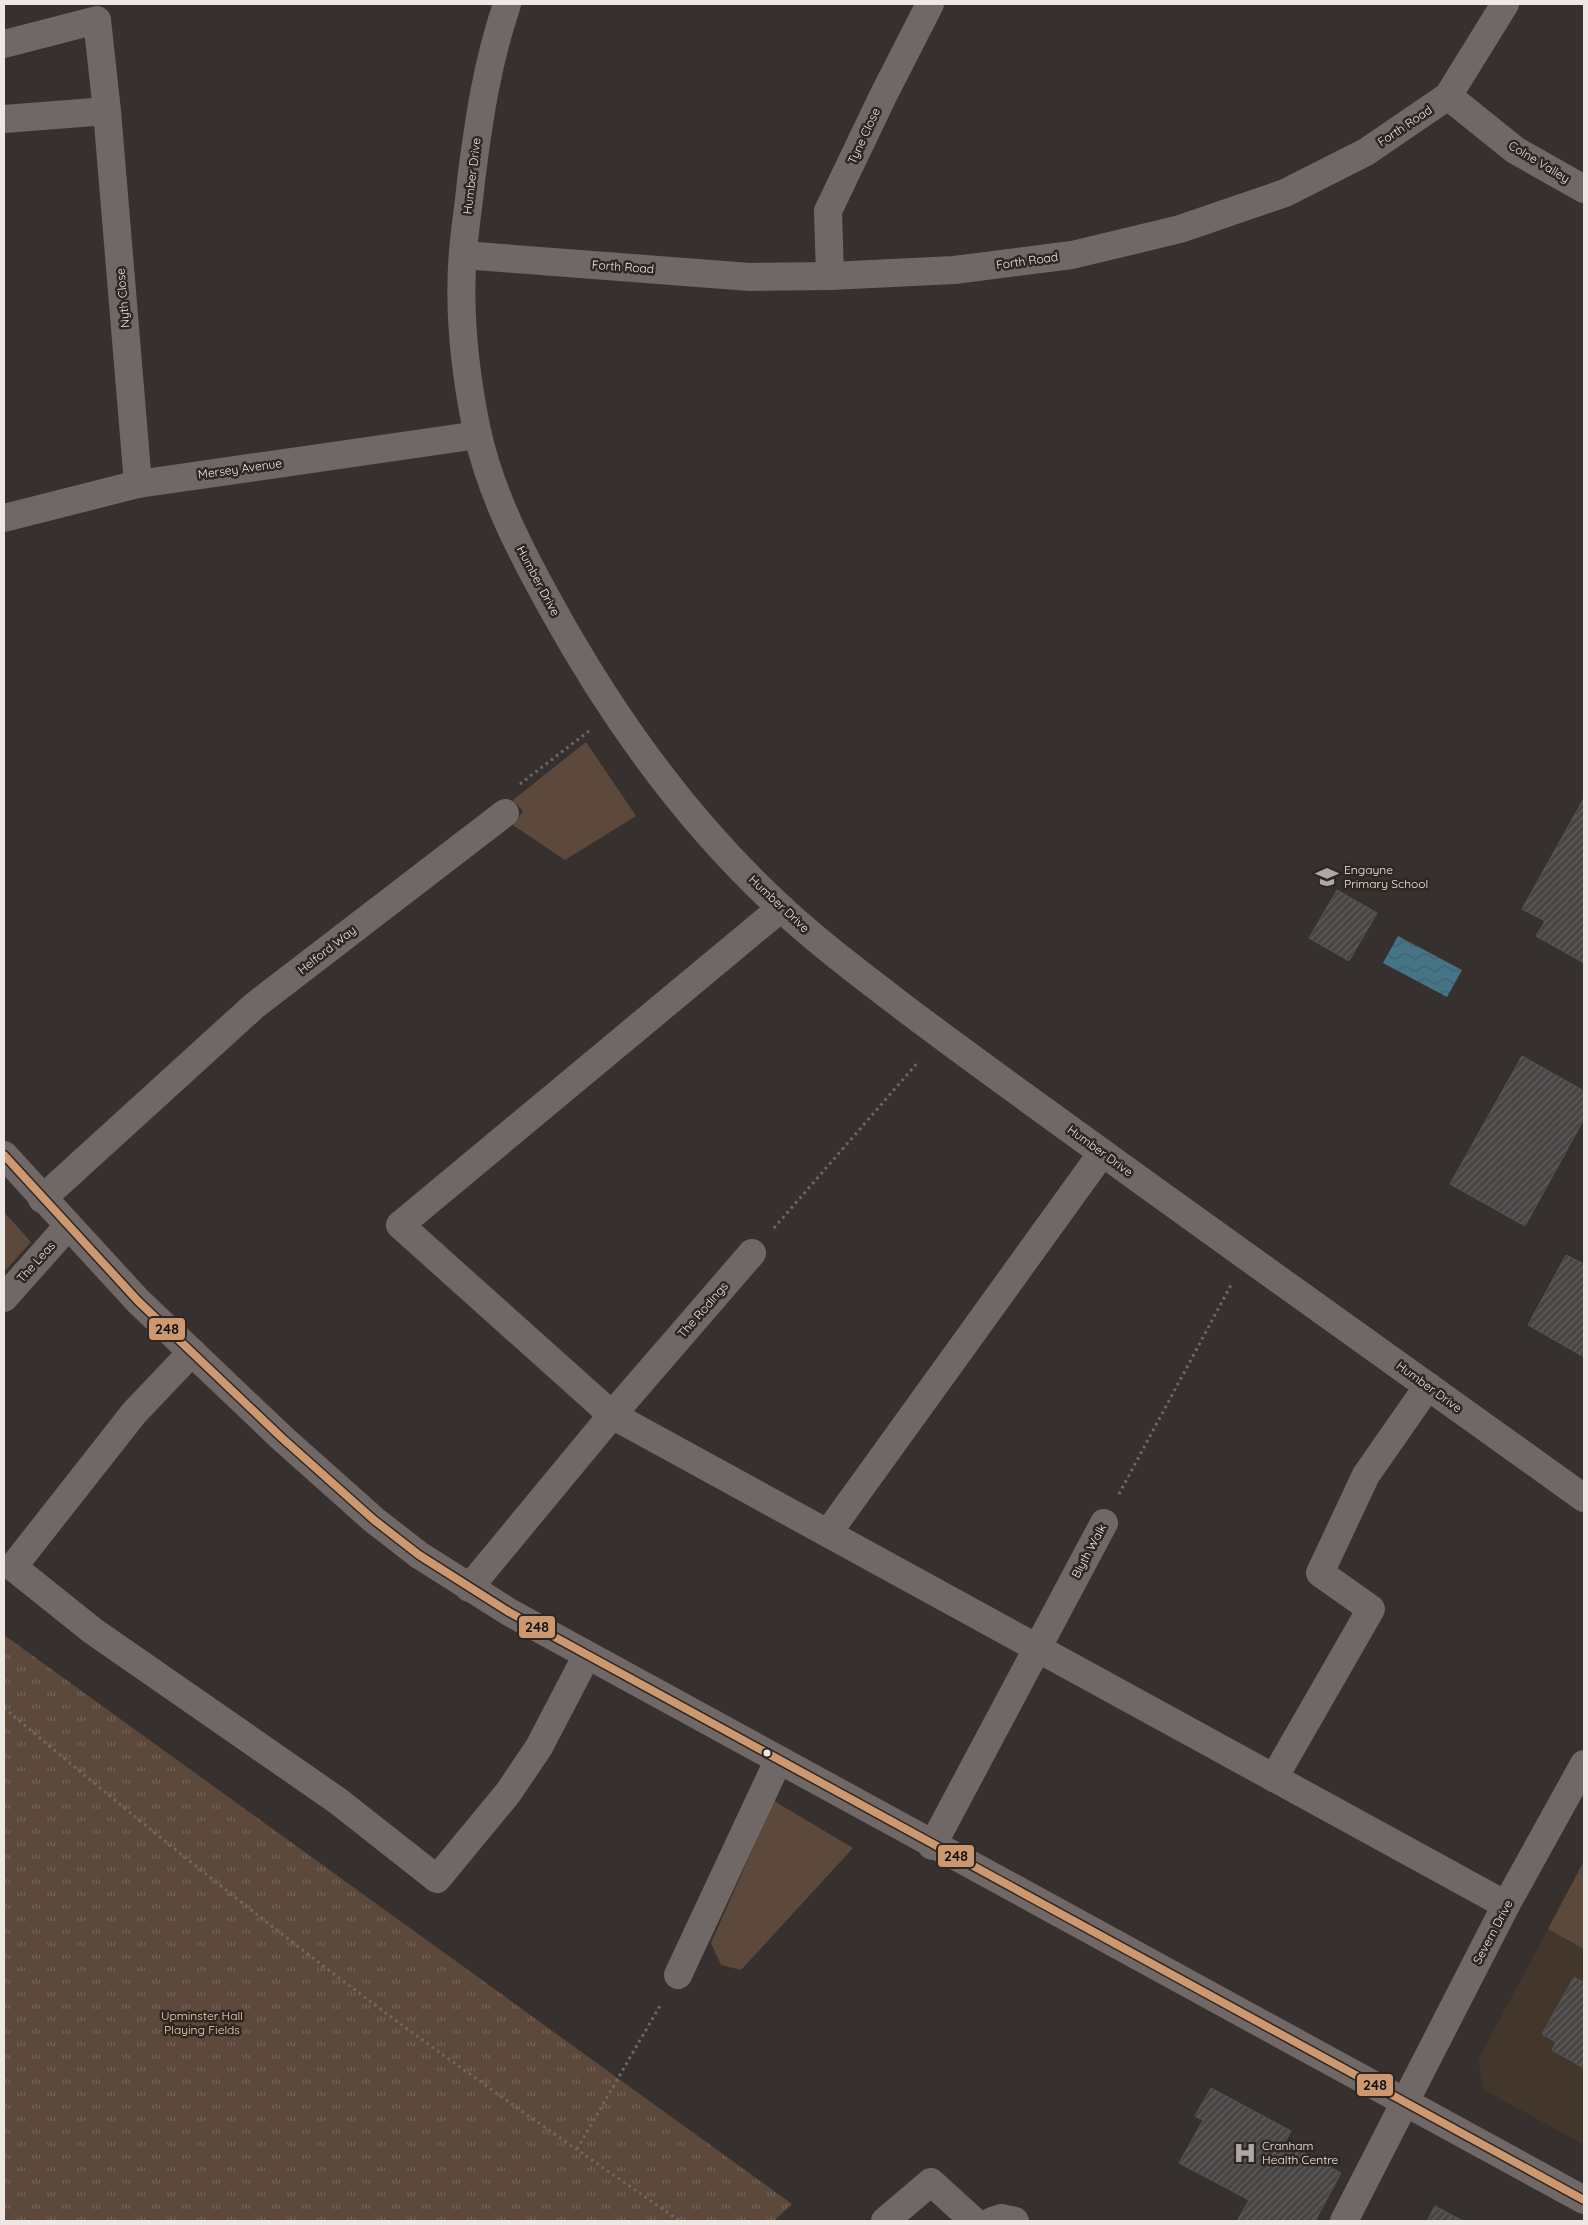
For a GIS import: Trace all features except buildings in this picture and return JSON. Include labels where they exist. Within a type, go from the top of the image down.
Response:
[{"type":"street","name":"Humber Drive","points":[[507,4],[495,41],[480,111],[463,255],[463,315],[467,375],[478,435],[501,510],[576,652],[614,712],[675,792],[724,851],[781,908],[840,958],[941,1036],[1102,1153],[1584,1498]]},
{"type":"street","name":"Tyne Close","points":[[830,276],[828,211],[930,4]]},
{"type":"street","name":"Forth Road","points":[[463,255],[750,277],[830,276],[954,270],[1062,256],[1180,229],[1294,188],[1366,152],[1448,96],[1505,4]]},
{"type":"street","name":"Nyth Close","points":[[4,44],[97,20],[107,111],[138,484]]},
{"type":"street","name":"Colne Valley","points":[[1448,96],[1515,150],[1584,189]]},
{"type":"street","points":[[4,119],[107,111]]},
{"type":"street","name":"Mersey Avenue","points":[[4,518],[138,484],[478,435]]},
{"type":"street","name":"Helford Way","points":[[42,1199],[254,1006],[505,813]]},
{"type":"street","points":[[781,908],[400,1225],[612,1415],[1506,1906]]},
{"type":"street","points":[[828,1534],[1102,1153]]},
{"type":"street","points":[[4,1155],[42,1199],[138,1300],[282,1438],[374,1520],[419,1555],[469,1588],[587,1655],[932,1846],[1584,2200]]},
{"type":"street","name":"The Leas","points":[[4,1298],[68,1226]]},
{"type":"street","name":"The Rodings","points":[[469,1588],[612,1415],[752,1253]]},
{"type":"street","points":[[192,1352],[134,1413],[13,1567],[93,1631],[338,1801],[437,1879],[508,1793],[539,1747],[587,1655]]},
{"type":"street","points":[[1274,1778],[1371,1609],[1320,1573],[1366,1475],[1428,1386]]},
{"type":"street","name":"Blyth Walk","points":[[932,1846],[1104,1523]]},
{"type":"street","points":[[678,1975],[778,1760]]},
{"type":"street","name":"Severn Drive","points":[[1344,2221],[1506,1906],[1584,1764]]},
{"type":"street","points":[[885,2221],[931,2182],[974,2221]]},
{"type":"street","points":[[992,2221],[1002,2218],[1016,2221]]},
{"type":"path","points":[[505,813],[506,795],[614,712]]},
{"type":"path","points":[[752,1253],[941,1036]]},
{"type":"path","name":"Blyth Walk","points":[[1104,1523],[1246,1256]]},
{"type":"path","points":[[4,1708],[146,1828],[327,1969],[515,2106],[680,2221]]},
{"type":"path","points":[[577,2149],[678,1975]]},
{"type":"shaded area","points":[[1584,1861],[1584,2145],[1484,2090],[1478,2060]]},
{"type":"green space","points":[[586,742],[636,816],[565,860],[513,825],[523,811],[513,800]]},
{"type":"green space","points":[[4,1212],[31,1242],[4,1272]]},
{"type":"green space","name":"Upminster Hall Playing Fields","points":[[4,1635],[792,2204],[774,2221],[4,2221]]},
{"type":"green space","points":[[774,1801],[853,1848],[741,1970],[721,1965],[711,1943]]},
{"type":"green space","points":[[1584,1861],[1584,1949],[1548,1929]]},
{"type":"water","points":[[1398,936],[1462,970],[1447,997],[1383,963]]},
{"type":"transit line","name":"248","points":[[4,1155],[138,1301],[282,1438],[374,1520],[419,1555],[509,1612],[1584,2200]]},
{"type":"place","name":"Engayne Primary School","points":[[1327,877]]},
{"type":"place","name":"Cranham Health Centre","points":[[1245,2153]]}]
